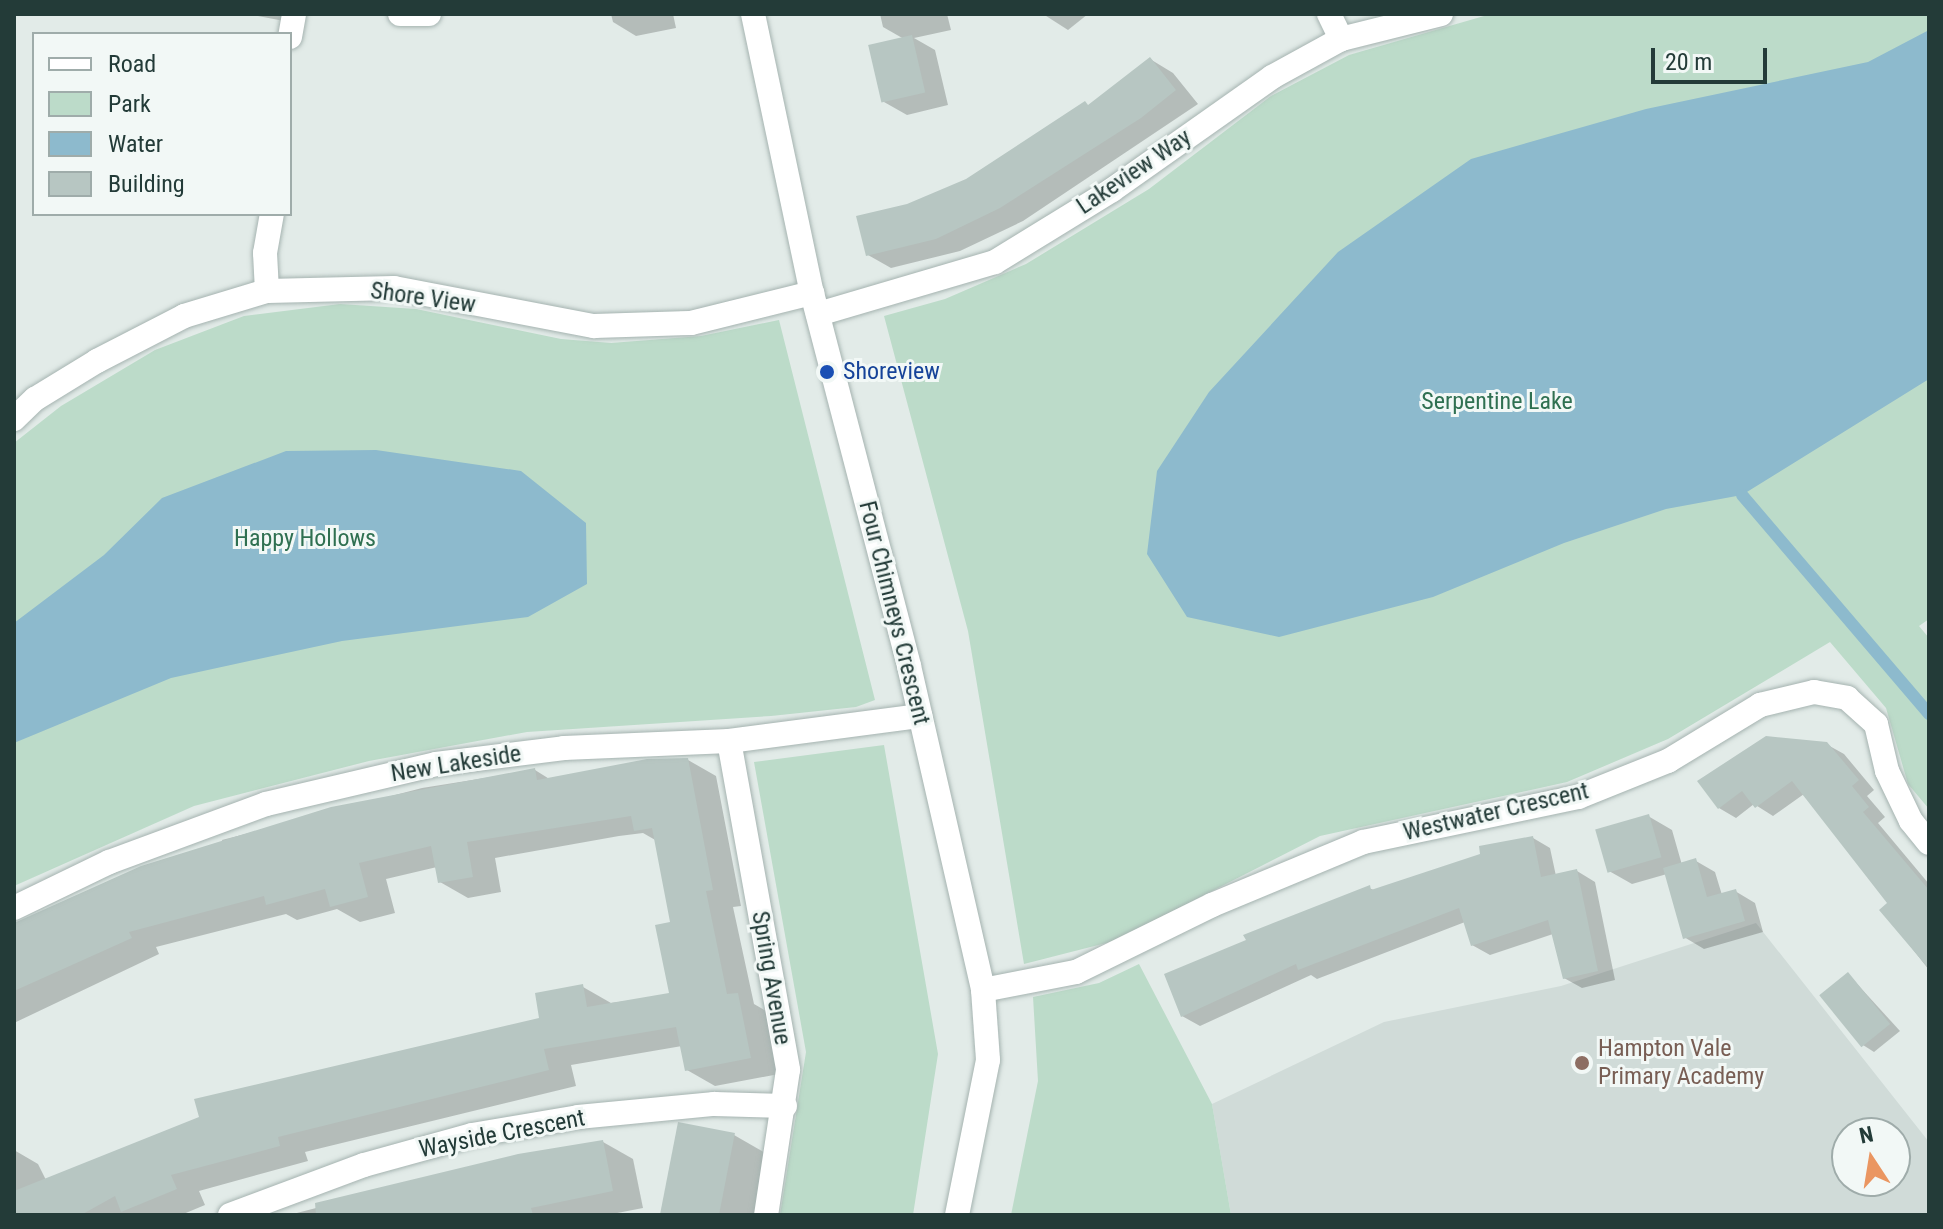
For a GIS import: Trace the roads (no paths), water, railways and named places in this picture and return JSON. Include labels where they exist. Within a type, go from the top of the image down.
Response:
[{"type":"street","points":[[400,14],[429,14]]},
{"type":"street","name":"Four Chimneys Crescent","points":[[753,14],[815,304],[920,716],[983,990],[988,1060],[957,1215]]},
{"type":"street","points":[[1329,14],[1341,39]]},
{"type":"street","name":"Lakeview Way","points":[[815,304],[995,262],[1112,190],[1272,77],[1341,39],[1441,14]]},
{"type":"street","points":[[267,291],[265,253],[272,216]]},
{"type":"street","name":"Shore View","points":[[14,419],[35,399],[97,361],[184,316],[267,291],[394,288],[594,326],[691,323],[815,304]]},
{"type":"street","name":"Westwater Crescent","points":[[983,990],[1076,972],[1212,905],[1363,842],[1578,797],[1668,761],[1760,705],[1814,692],[1847,698],[1876,724],[1887,771],[1911,821],[1929,843]]},
{"type":"street","name":"New Lakeside","points":[[14,908],[109,862],[266,804],[436,764],[564,748],[729,741],[920,716]]},
{"type":"street","name":"Spring Avenue","points":[[729,741],[788,1070],[785,1106],[766,1215]]},
{"type":"street","name":"Wayside Crescent","points":[[230,1215],[364,1165],[472,1135],[578,1117],[714,1104],[785,1106]]},
{"type":"water","name":"Serpentine Lake","points":[[1929,30],[1929,379],[1742,495],[1666,509],[1564,543],[1433,597],[1279,637],[1187,617],[1147,554],[1157,471],[1209,392],[1338,252],[1471,159],[1646,109],[1868,62]]},
{"type":"water","name":"Happy Hollows","points":[[376,450],[521,471],[586,523],[587,584],[528,617],[342,641],[171,678],[14,743],[14,623],[104,555],[162,498],[286,451]]},
{"type":"waterway","points":[[1742,495],[1929,714]]},
{"type":"place","name":"Shoreview","points":[[827,372]]},
{"type":"place","name":"Hampton Vale Primary Academy","points":[[1582,1063]]}]
